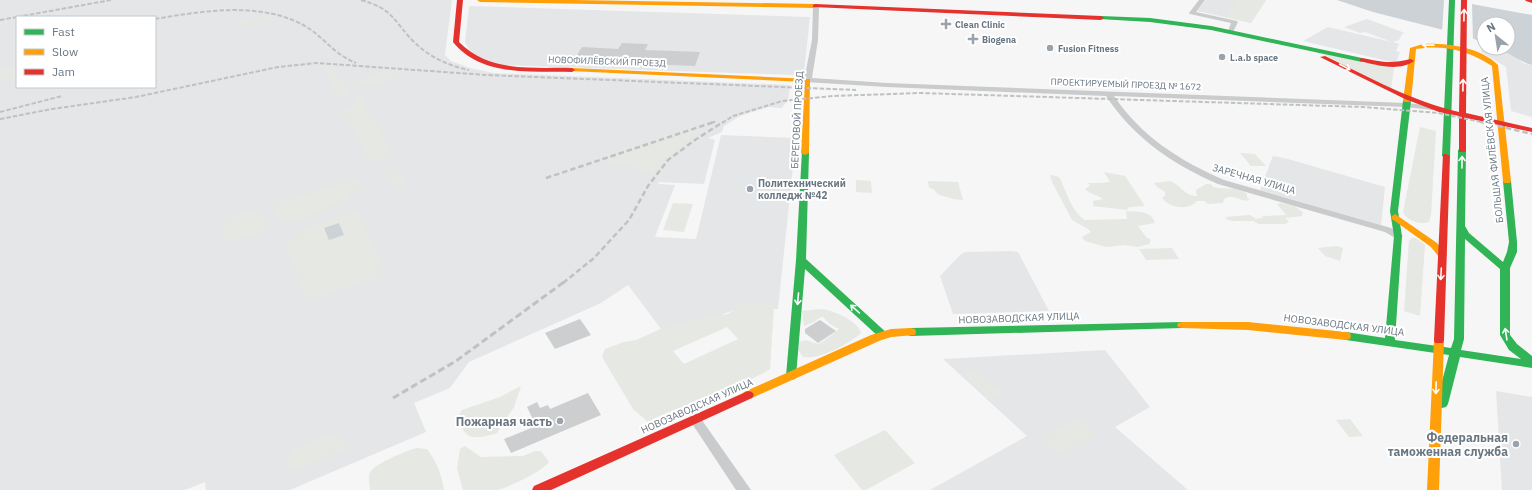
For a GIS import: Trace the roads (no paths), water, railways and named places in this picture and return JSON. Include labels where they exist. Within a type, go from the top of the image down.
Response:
[{"type":"street","name":"НОВОФИЛЁВСКИЙ ПРОЕЗД","points":[[460,0],[456,42],[462,51],[478,62],[501,67],[808,80]]},
{"type":"street","points":[[480,0],[818,4],[1150,20],[1198,25],[1231,31],[1391,66],[1399,66],[1411,61]]},
{"type":"street","points":[[1202,0],[1192,13],[1235,22],[1231,31]]},
{"type":"street","points":[[1433,490],[1447,118],[1445,109],[1450,55],[1452,0]]},
{"type":"street","points":[[1434,436],[1459,339],[1464,0]]},
{"type":"street","points":[[1528,0],[1532,1]]},
{"type":"street","name":"БЕРЕГОВОЙ ПРОЕЗД","points":[[791,376],[801,260],[808,80],[814,45],[818,4]]},
{"type":"street","points":[[1269,39],[1322,56],[1406,102],[1445,109],[1532,130]]},
{"type":"street","name":"БОЛЬШАЯ ФИЛЁВСКАЯ УЛИЦА","points":[[1390,341],[1398,236],[1395,215],[1411,61],[1413,48],[1427,45],[1480,56],[1495,65],[1501,123],[1502,248],[1505,268],[1507,340],[1513,348],[1532,361]]},
{"type":"street","name":"ПРОЕКТИРУЕМЫЙ ПРОЕЗД № 1672","points":[[808,80],[1108,93],[1406,102]]},
{"type":"street","name":"ЗАРЕЧНАЯ УЛИЦА","points":[[1108,93],[1134,128],[1163,152],[1204,176],[1388,230],[1398,236]]},
{"type":"street","points":[[1499,102],[1508,112]]},
{"type":"street","points":[[1519,118],[1532,124]]},
{"type":"street","points":[[1395,215],[1407,223],[1430,229]]},
{"type":"street","points":[[1395,215],[1416,233],[1434,245],[1442,255]]},
{"type":"street","points":[[1398,236],[1438,227],[1443,221]]},
{"type":"street","points":[[1461,226],[1469,237],[1502,248]]},
{"type":"street","points":[[1460,260],[1470,254],[1502,248]]},
{"type":"street","points":[[1502,248],[1505,268]]},
{"type":"street","points":[[801,260],[884,335]]},
{"type":"street","name":"НОВОЗАВОДСКАЯ УЛИЦА","points":[[538,490],[884,335],[908,332],[1206,324],[1243,325],[1390,341],[1532,364]]},
{"type":"street","points":[[695,419],[744,490]]},
{"type":"railway","points":[[23,16],[111,0]]},
{"type":"railway","points":[[361,0],[380,7],[387,12],[415,43],[433,57],[454,66],[469,70]]},
{"type":"railway","points":[[156,19],[192,13],[231,10],[270,13],[288,18],[312,30],[334,50],[356,63]]},
{"type":"railway","points":[[0,20],[16,17]]},
{"type":"railway","points":[[0,119],[52,109],[136,97],[278,67],[317,63],[486,75],[856,90]]},
{"type":"railway","points":[[722,123],[733,116],[782,101],[833,96],[920,93],[1363,107],[1438,113],[1486,123]]},
{"type":"railway","points":[[0,112],[62,96]]},
{"type":"railway","points":[[546,178],[717,121]]},
{"type":"railway","points":[[563,283],[594,258],[629,220],[648,186],[668,160],[723,122]]},
{"type":"railway","points":[[1481,122],[1532,134]]},
{"type":"railway","points":[[393,398],[456,361],[564,282]]},
{"type":"place","name":"Clean Clinic","points":[[946,24]]},
{"type":"place","name":"Biogena","points":[[973,39]]},
{"type":"place","name":"Fusion Fitness","points":[[1050,48]]},
{"type":"place","name":"L.a.b space","points":[[1222,57]]},
{"type":"place","name":"Политехнический колледж №42","points":[[750,189]]},
{"type":"place","name":"Пожарная часть","points":[[560,421]]},
{"type":"place","name":"Федеральная таможенная служба","points":[[1516,444]]}]
